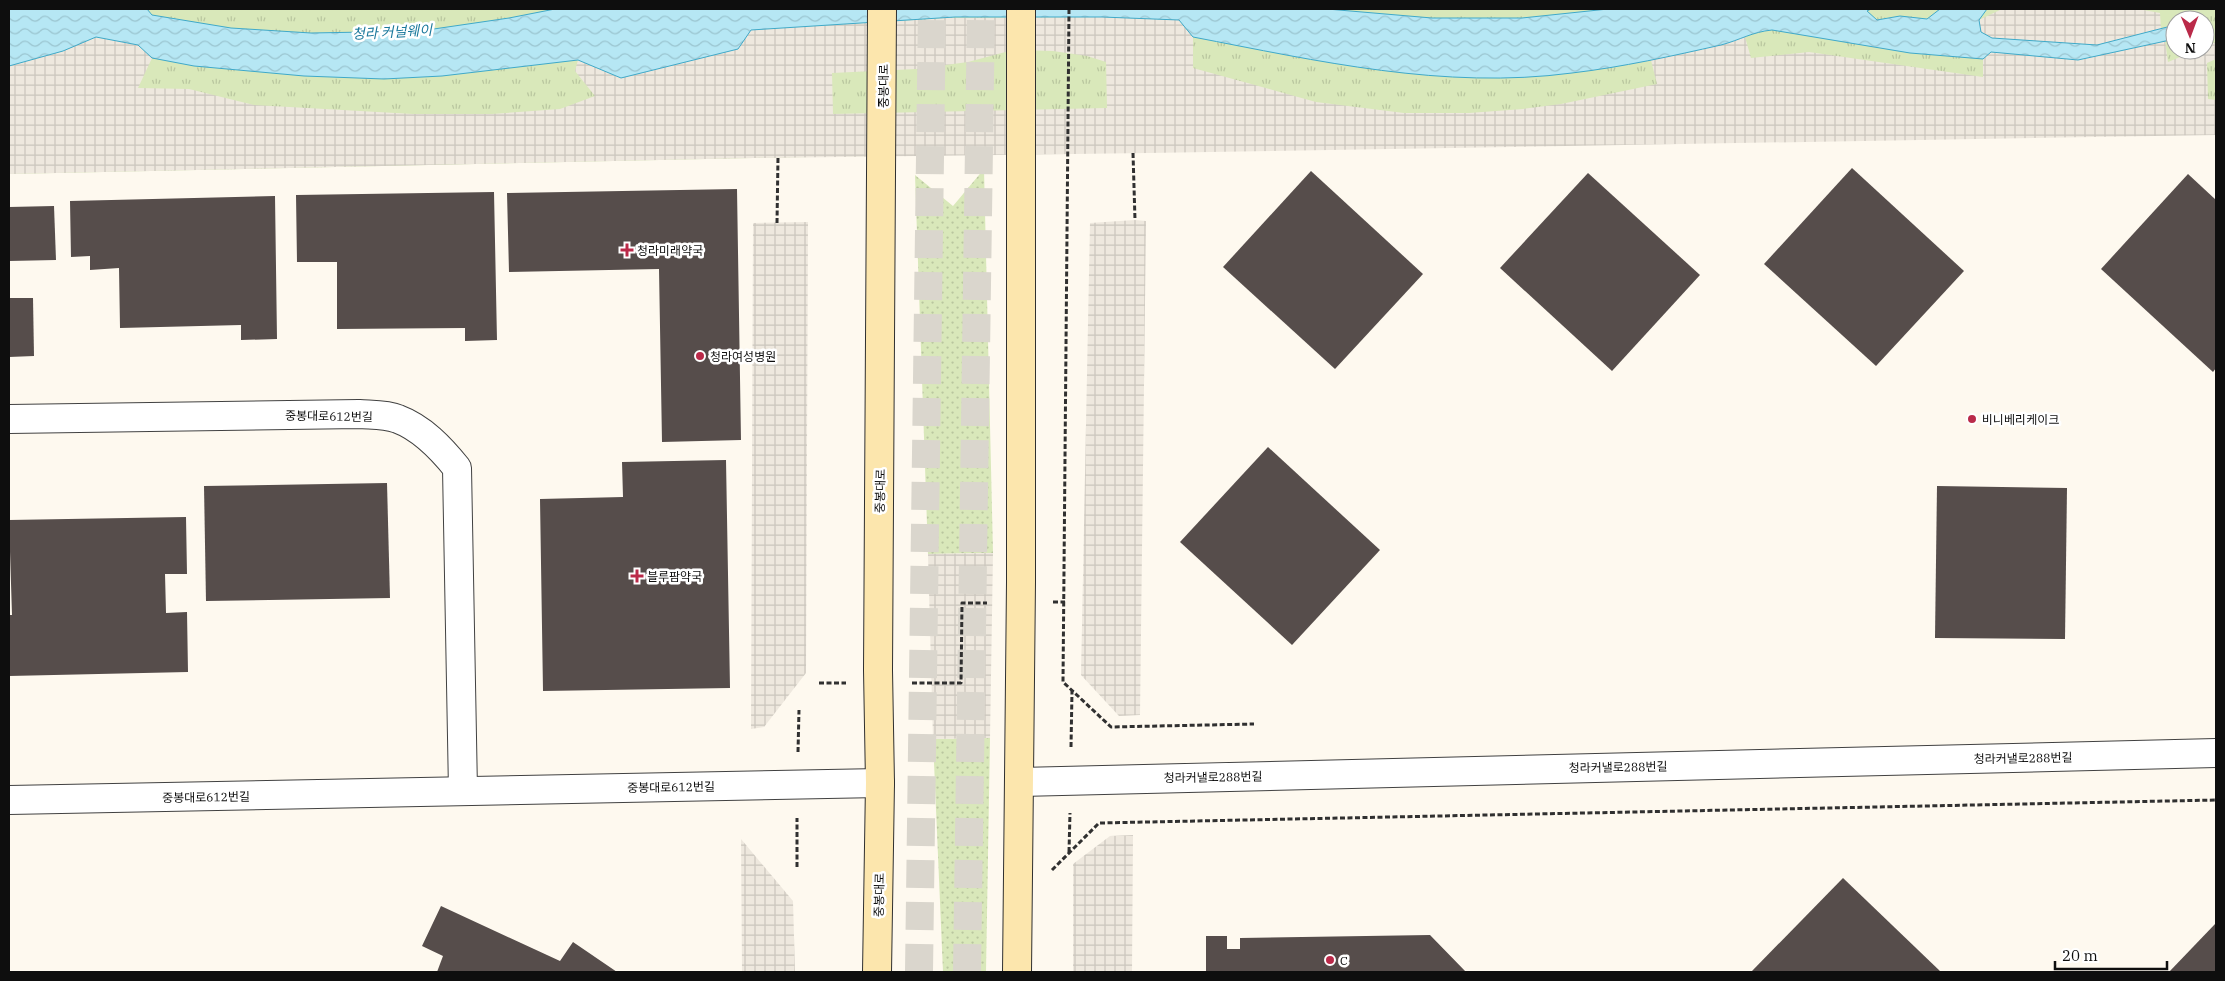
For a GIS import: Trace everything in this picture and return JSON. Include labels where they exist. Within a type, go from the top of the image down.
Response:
[{"type":"main road","name":"중봉대로","points":[[877,972],[880,783],[878,670],[883,176],[882,9]]},
{"type":"main road","points":[[1017,972],[1020,782],[1021,9]]},
{"type":"street","name":"중봉대로612번길","points":[[9,419],[359,414],[397,418],[426,435],[443,450],[457,468],[463,791]]},
{"type":"street","name":"청라커낼로288번길","points":[[1020,782],[2216,753]]},
{"type":"street","name":"중봉대로612번길","points":[[9,800],[880,783]]},
{"type":"path","points":[[1069,9],[1063,682],[1111,727],[1254,724]]},
{"type":"path","points":[[1132,153],[1135,220]]},
{"type":"path","points":[[777,223],[778,157]]},
{"type":"path","points":[[932,683],[961,683],[962,603],[992,603]]},
{"type":"path","points":[[1052,879],[1052,870],[1098,823],[2216,800]]},
{"type":"green space","points":[[9,9],[2216,9],[2216,134],[753,158],[9,174]]},
{"type":"green space","points":[[984,169],[993,553],[928,554],[915,175],[953,206]]},
{"type":"green space","points":[[990,738],[986,972],[943,972],[933,739]]},
{"type":"shaded area","points":[[1638,9],[1737,9],[1751,58],[1809,52],[1983,77],[1983,59],[1991,52],[2078,60],[2165,41],[2165,60],[2168,60],[2168,62],[2173,60],[2214,60],[2207,63],[2208,99],[2216,100],[2216,135],[753,158],[9,174],[9,66],[63,51],[96,37],[138,45],[152,58],[138,88],[189,89],[254,105],[413,114],[492,114],[560,109],[595,96],[575,71],[578,60],[621,78],[751,30],[946,18],[1102,17],[1179,20],[1193,37],[1193,68],[1316,102],[1404,113],[1469,113],[1561,104],[1657,84]],"holes":[[[1013,50],[1053,51],[1087,56],[1106,62],[1107,108],[833,114],[832,73],[916,69],[968,62]]]},
{"type":"shaded area","points":[[2002,9],[2138,9],[2160,13],[2161,29],[2097,45],[1992,38],[1981,32],[1979,20]]},
{"type":"shaded area","points":[[2216,42],[2216,59],[2215,59]]},
{"type":"shaded area","points":[[1146,221],[1140,715],[1119,716],[1081,675],[1090,223]]},
{"type":"shaded area","points":[[808,222],[806,673],[764,727],[751,729],[753,223]]},
{"type":"shaded area","points":[[993,553],[990,738],[933,739],[928,554]]},
{"type":"shaded area","points":[[1133,835],[1132,972],[1073,972],[1073,864],[1110,836]]},
{"type":"shaded area","points":[[741,839],[793,901],[795,972],[742,972]]},
{"type":"water","name":"청라 커널웨이","points":[[9,9],[147,9],[152,15],[231,28],[311,33],[420,31],[555,9],[1327,9],[1432,18],[1522,18],[1608,9],[1871,9],[1867,11],[1877,20],[1900,16],[1927,19],[1940,9],[1987,9],[1979,20],[1981,32],[1992,38],[2097,45],[2165,28],[2165,41],[2078,60],[1991,52],[1983,59],[1910,53],[1772,30],[1758,32],[1721,45],[1610,68],[1524,77],[1476,78],[1381,70],[1193,37],[1179,20],[1102,17],[955,17],[751,30],[738,49],[621,78],[578,60],[442,76],[384,79],[304,76],[194,66],[152,58],[138,45],[96,37],[63,51],[9,66]]},
{"type":"building","points":[[1852,168],[1964,271],[1876,366],[1764,264]]},
{"type":"building","points":[[1311,171],[1423,274],[1335,369],[1223,267]]},
{"type":"building","points":[[1588,173],[1700,275],[1612,371],[1500,268]]},
{"type":"building","points":[[2188,174],[2216,200],[2216,368],[2213,372],[2101,269]]},
{"type":"building","name":"청라여성병원","points":[[737,189],[741,440],[662,442],[659,269],[509,272],[507,193]]},
{"type":"building","points":[[494,192],[497,340],[465,341],[465,328],[337,329],[337,262],[297,262],[296,195]]},
{"type":"building","points":[[275,196],[277,339],[241,340],[241,325],[120,328],[119,268],[90,270],[90,256],[71,257],[70,201]]},
{"type":"building","points":[[54,206],[56,260],[9,261],[9,207]]},
{"type":"building","points":[[9,298],[33,298],[34,356],[9,357]]},
{"type":"building","points":[[1268,447],[1380,550],[1292,645],[1180,542]]},
{"type":"building","points":[[726,460],[730,688],[543,691],[540,499],[623,497],[622,462]]},
{"type":"building","points":[[387,483],[390,598],[206,601],[204,486]]},
{"type":"building","points":[[1937,486],[2067,488],[2065,639],[1935,638]]},
{"type":"building","points":[[186,517],[187,574],[165,574],[166,613],[187,612],[188,672],[9,676],[9,615],[12,615],[9,520]]},
{"type":"building","points":[[1843,878],[1941,972],[1751,972]]},
{"type":"building","points":[[441,906],[560,961],[573,942],[617,972],[437,972],[443,956],[422,946]]},
{"type":"building","points":[[2216,923],[2216,972],[2169,972]]},
{"type":"building","name":"C","points":[[1430,935],[1466,972],[1206,972],[1206,936],[1227,936],[1227,949],[1240,949],[1240,938]]},
{"type":"tunnel","points":[[919,972],[932,9]]},
{"type":"tunnel","points":[[967,972],[981,9]]},
{"type":"place","name":"청라미래약국","points":[[627,250]]},
{"type":"place","name":"청라여성병원","points":[[700,356]]},
{"type":"place","name":"비니베리케이크","points":[[1972,419]]},
{"type":"place","name":"블루팜약국","points":[[637,576]]},
{"type":"place","name":"C","points":[[1330,960]]}]
